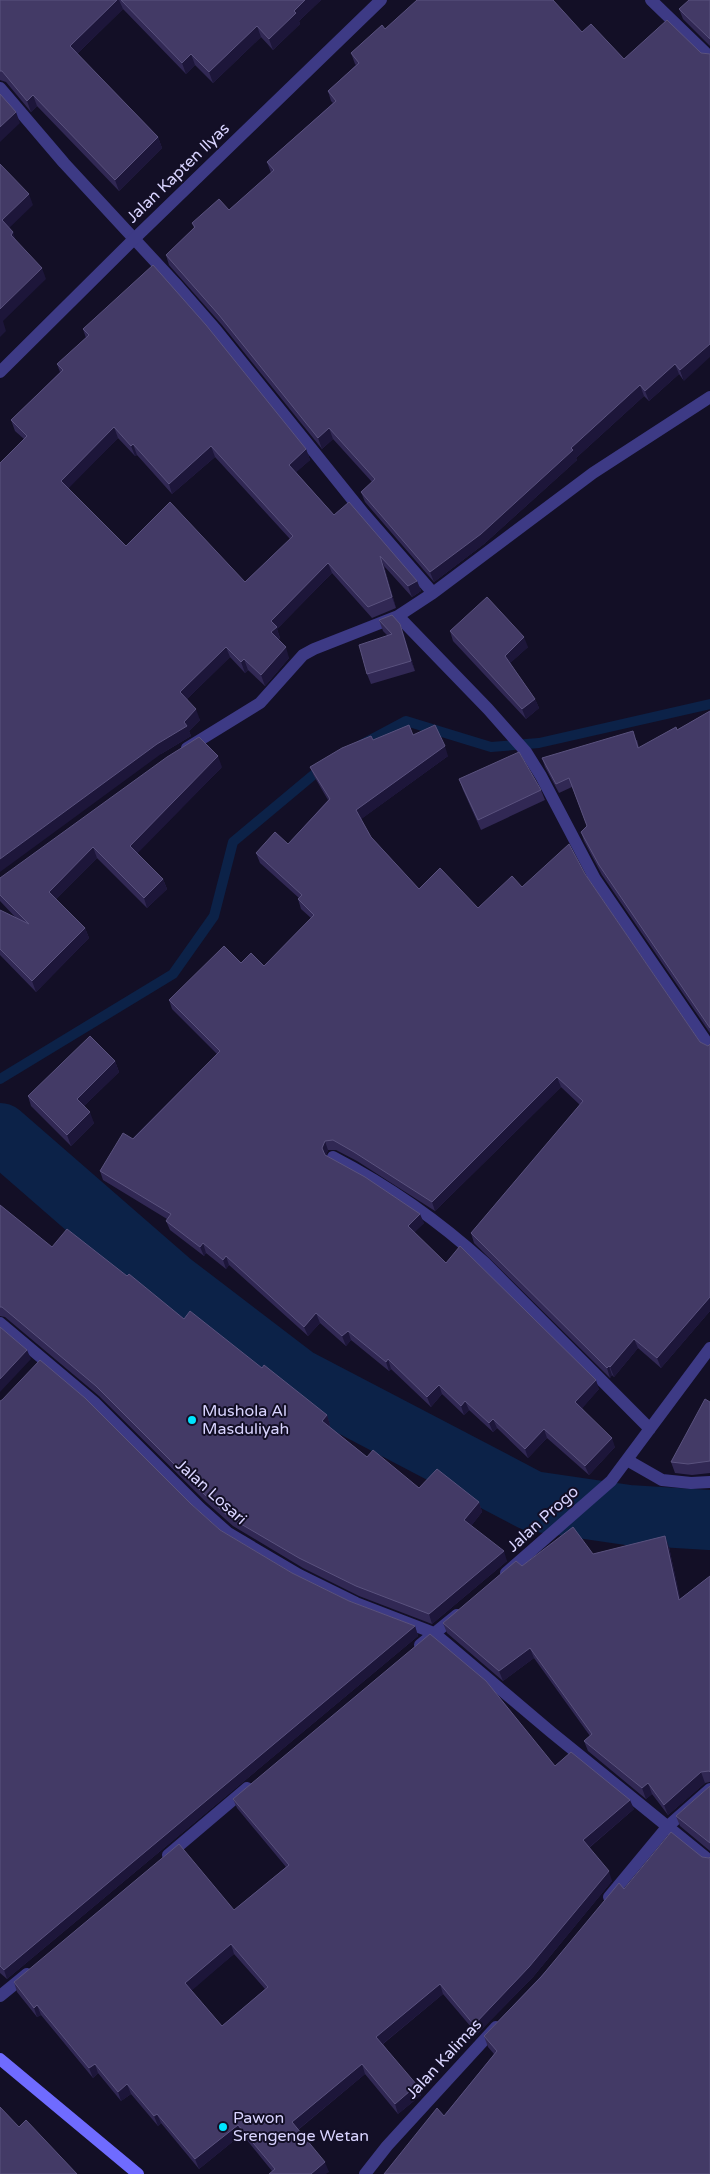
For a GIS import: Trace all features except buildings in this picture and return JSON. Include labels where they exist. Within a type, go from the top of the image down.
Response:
[{"type":"main road","points":[[0,2058],[138,2174]]},
{"type":"street","name":"Jalan Kapten Ilyas","points":[[0,372],[134,239],[381,0]]},
{"type":"street","points":[[650,0],[710,57]]},
{"type":"street","points":[[0,88],[64,163],[216,330],[364,514],[433,593]]},
{"type":"street","points":[[174,756],[260,703],[303,655],[398,616],[433,593],[593,472],[710,397]]},
{"type":"street","points":[[398,616],[488,709],[526,752],[541,776],[595,879],[710,1047]]},
{"type":"street","points":[[333,1157],[356,1170],[458,1238],[485,1262],[650,1429]]},
{"type":"street","name":"Jalan Losari","points":[[0,1323],[94,1402],[200,1508],[228,1533],[299,1575],[347,1599],[434,1633],[559,1739],[710,1862]]},
{"type":"street","name":"Jalan Progo","points":[[495,1583],[610,1481],[710,1348]]},
{"type":"street","points":[[31,1371],[43,1358]]},
{"type":"street","points":[[627,1460],[662,1480],[691,1483],[710,1482]]},
{"type":"street","points":[[412,1652],[465,1608]]},
{"type":"street","points":[[158,1863],[256,1780]]},
{"type":"street","points":[[600,1908],[667,1827],[710,1789]]},
{"type":"street","points":[[0,1996],[38,1964]]},
{"type":"street","name":"Jalan Kalimas","points":[[365,2174],[394,2138],[506,2016]]},
{"type":"waterway","points":[[361,745],[406,721],[491,747],[539,743],[710,704]]},
{"type":"waterway","points":[[0,1079],[173,974],[214,916],[233,842],[324,766]]},
{"type":"waterway","points":[[0,1133],[170,1281],[297,1378],[532,1501],[628,1515],[710,1520]]},
{"type":"place","name":"Mushola Al Masduliyah","points":[[192,1420]]},
{"type":"place","name":"Pawon Srengenge Wetan","points":[[223,2127]]}]
